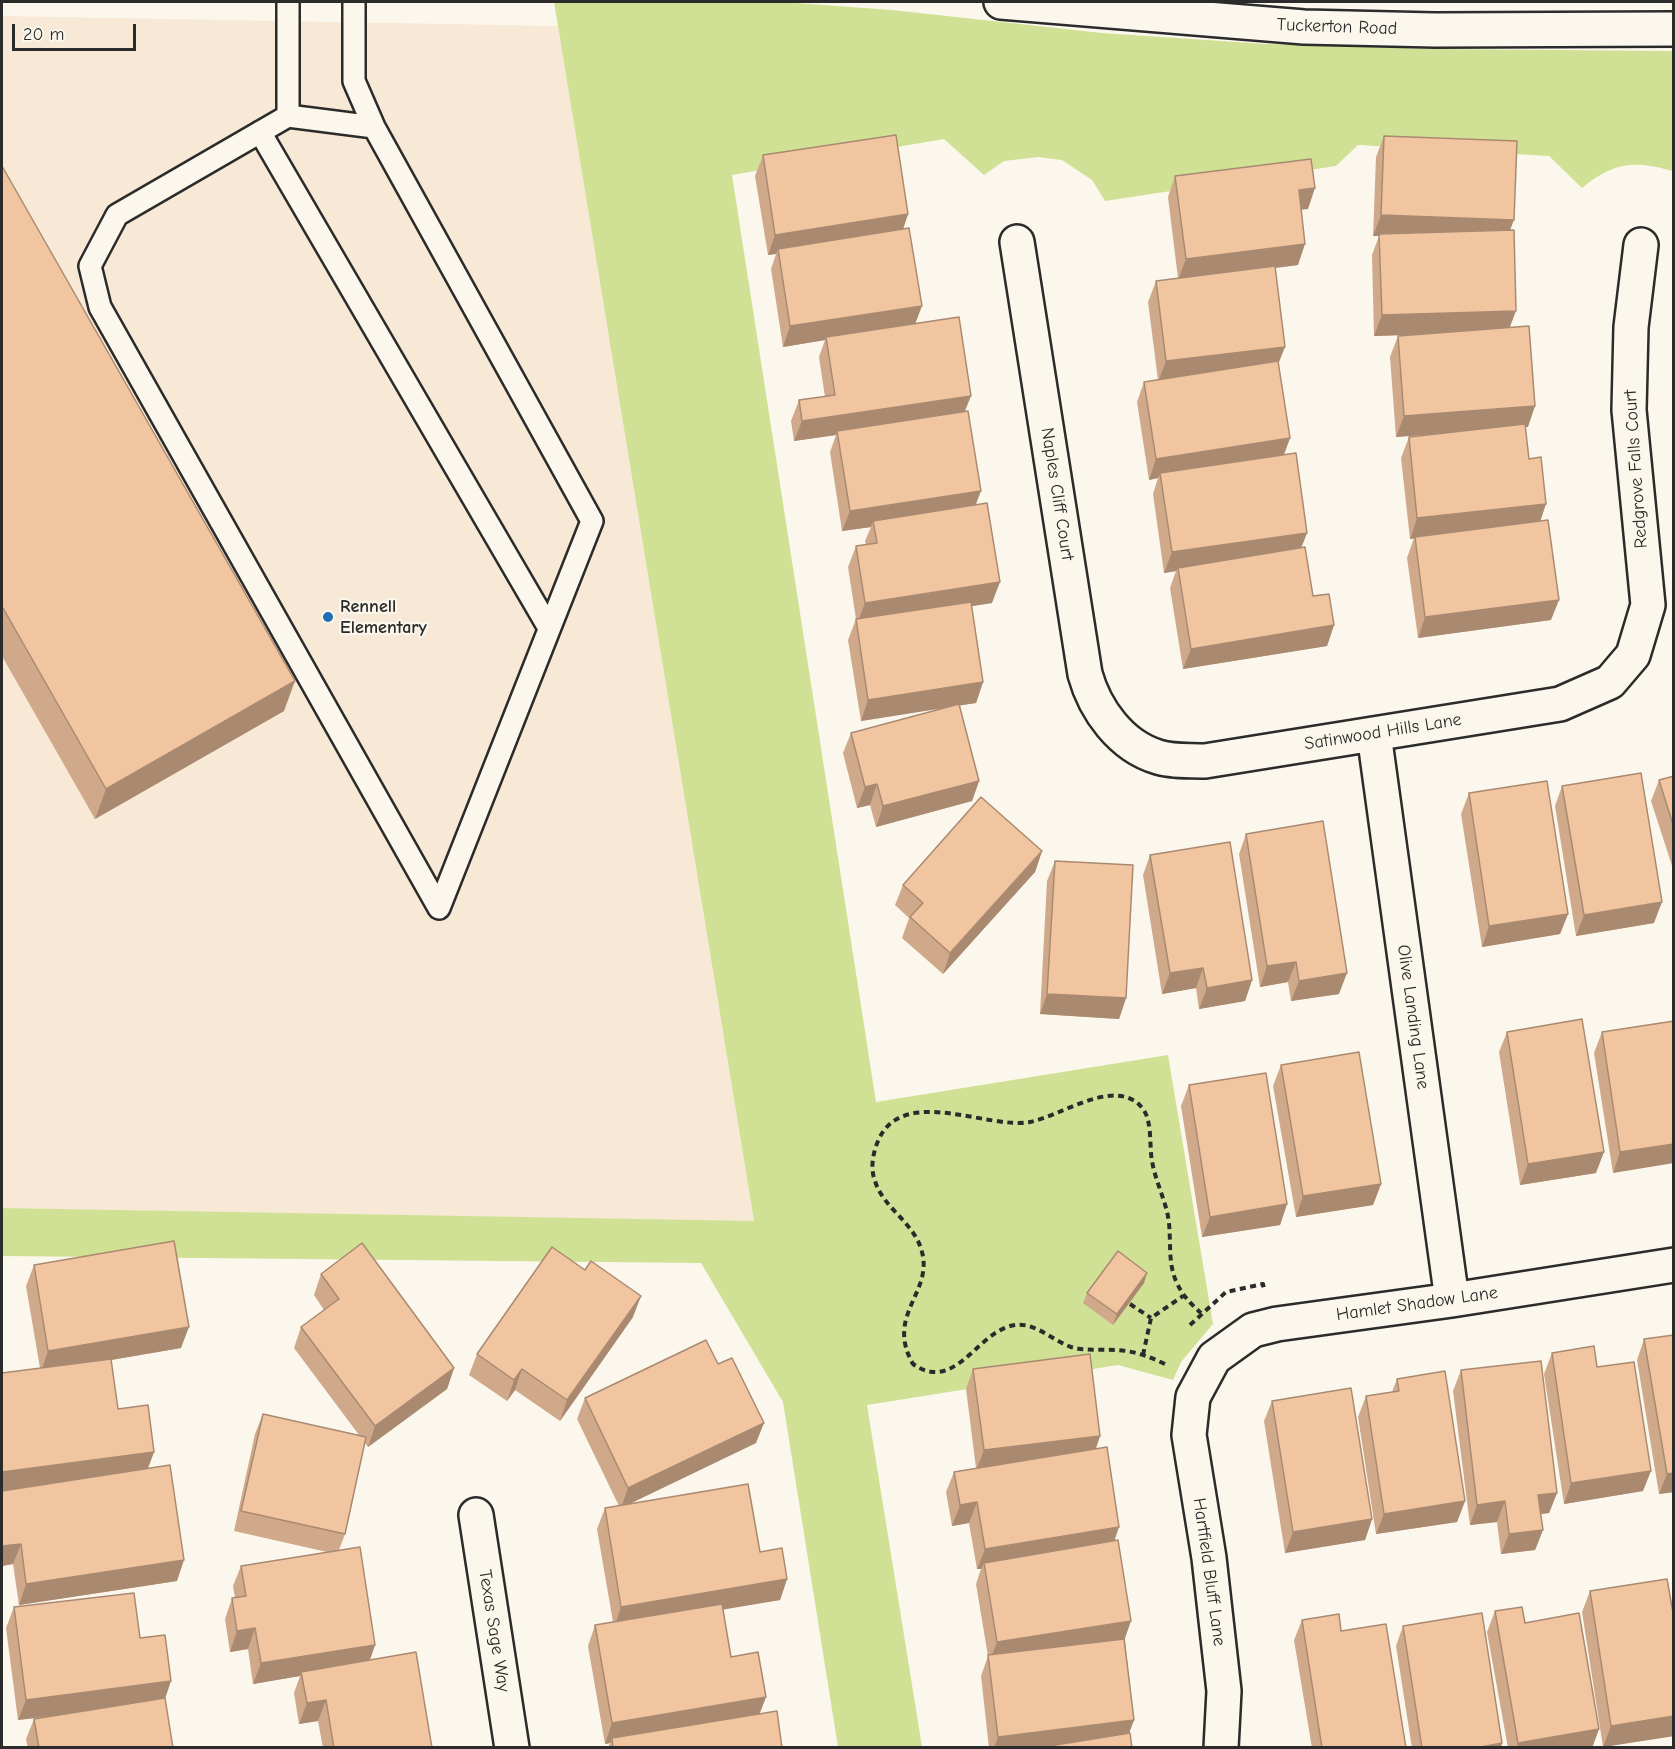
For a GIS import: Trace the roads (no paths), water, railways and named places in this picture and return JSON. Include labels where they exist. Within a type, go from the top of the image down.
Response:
[{"type":"street","name":"Tuckerton Road","points":[[1001,2],[1304,27],[1435,30],[1674,28]]},
{"type":"street","name":"Naples Cliff Court","points":[[1017,242],[1085,674],[1091,696],[1121,737]]},
{"type":"street","name":"Redgrove Falls Court","points":[[1633,655],[1648,605],[1629,410],[1631,327],[1641,244]]},
{"type":"street","name":"Satinwood Hills Lane","points":[[1121,737],[1159,758],[1205,761],[1374,734],[1560,704],[1610,682],[1633,655]]},
{"type":"street","name":"Olive Landing Lane","points":[[1374,734],[1452,1300]]},
{"type":"street","name":"Hamlet Shadow Lane","points":[[1193,1397],[1214,1358],[1253,1330],[1276,1323],[1452,1300],[1674,1264]]},
{"type":"street","name":"Hartfield Bluff Lane","points":[[1193,1397],[1189,1435],[1209,1558],[1224,1691],[1221,1748]]},
{"type":"street","name":"Texas Sage Way","points":[[476,1515],[512,1748]]},
{"type":"lane","points":[[288,2],[288,116]]},
{"type":"lane","points":[[354,2],[354,81],[374,127],[592,521],[439,908],[100,307],[90,266],[117,215],[288,116],[374,127]]},
{"type":"lane","points":[[260,132],[549,628]]},
{"type":"place","name":"Rennell Elementary","points":[[328,617]]}]
